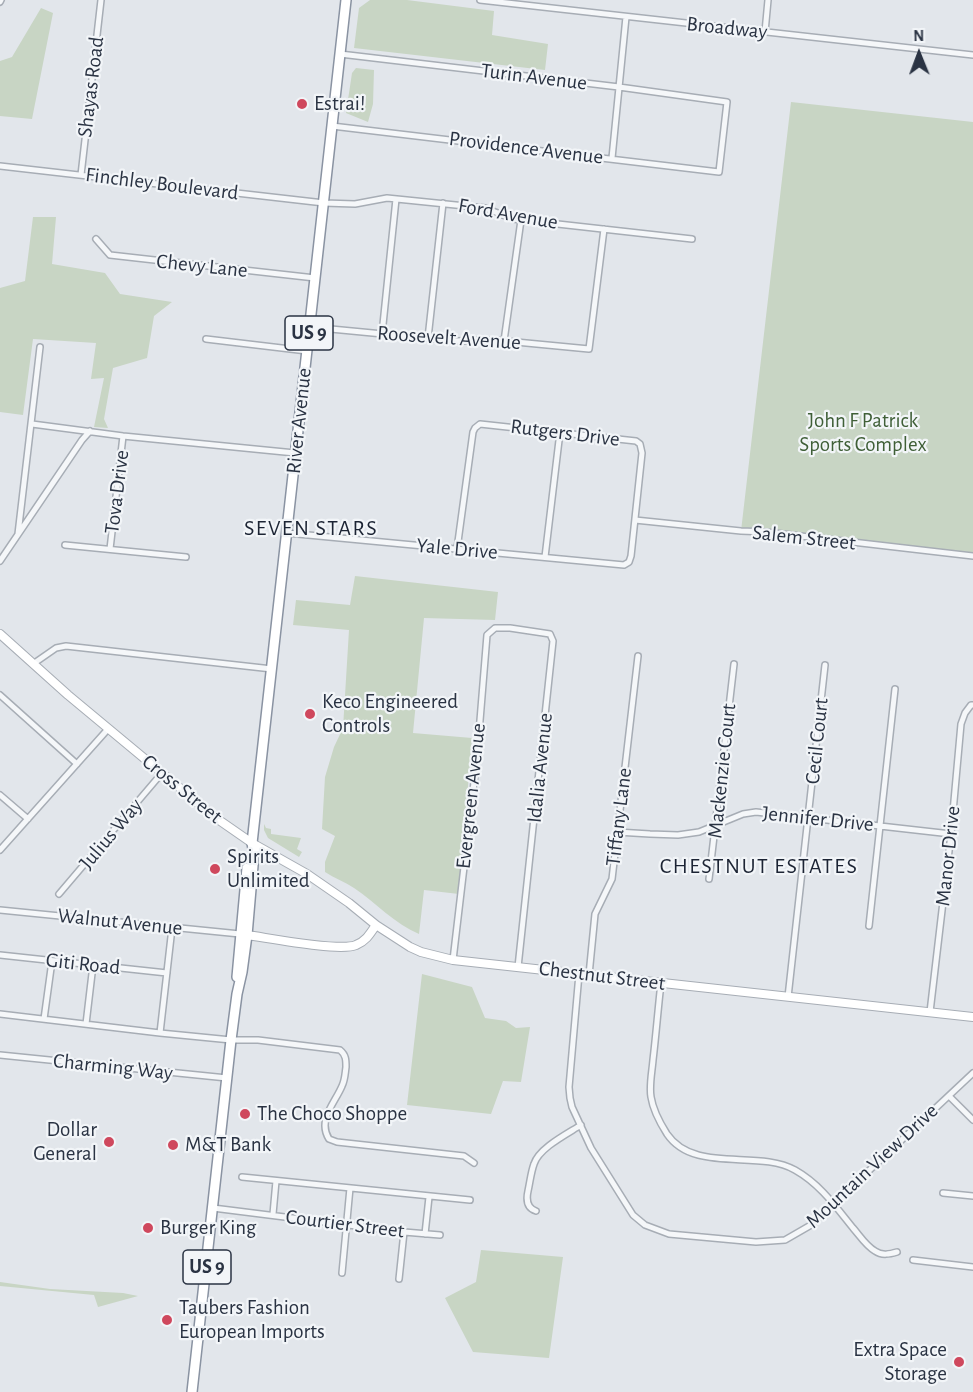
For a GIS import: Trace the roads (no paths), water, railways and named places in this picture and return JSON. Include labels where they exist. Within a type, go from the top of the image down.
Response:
[{"type":"highway","name":"River Avenue","points":[[192,1392],[237,994],[236,971],[244,934],[249,852],[252,843],[272,669],[346,0]]},
{"type":"street","name":"Shayas Road","points":[[81,175],[101,0]]},
{"type":"street","name":"Broadway","points":[[480,0],[973,56]]},
{"type":"street","points":[[765,32],[768,0]]},
{"type":"street","points":[[612,158],[626,17]]},
{"type":"street","name":"Turin Avenue","points":[[340,54],[727,102],[719,172]]},
{"type":"street","name":"Providence Avenue","points":[[332,126],[719,172]]},
{"type":"street","name":"Finchley Boulevard","points":[[0,166],[324,203]]},
{"type":"street","name":"Ford Avenue","points":[[324,203],[355,204],[387,198],[442,203],[485,208],[513,219],[692,239]]},
{"type":"street","points":[[382,334],[396,199]]},
{"type":"street","points":[[428,338],[442,203]]},
{"type":"street","points":[[504,341],[521,220]]},
{"type":"street","name":"Roosevelt Avenue","points":[[310,327],[456,341],[504,341],[588,349],[604,229]]},
{"type":"street","name":"Chevy Lane","points":[[96,239],[110,255],[315,278]]},
{"type":"street","points":[[206,339],[307,351]]},
{"type":"street","points":[[18,534],[40,347]]},
{"type":"street","points":[[32,424],[123,436],[296,453]]},
{"type":"street","name":"Rutgers Drive","points":[[458,549],[473,432],[480,424],[636,441],[640,444],[642,453],[635,520]]},
{"type":"street","points":[[0,561],[90,431]]},
{"type":"street","points":[[545,557],[560,432]]},
{"type":"street","name":"Tova Drive","points":[[110,549],[123,436]]},
{"type":"street","name":"Yale Drive","points":[[287,533],[624,565],[629,562],[631,556],[635,520]]},
{"type":"street","name":"Salem Street","points":[[635,520],[766,532],[973,556]]},
{"type":"street","name":"Tova Drive","points":[[65,545],[186,557]]},
{"type":"street","name":"Idalia Avenue","points":[[489,634],[495,628],[510,628],[550,634],[553,641],[518,966]]},
{"type":"street","name":"Cross Street","points":[[0,634],[108,729],[216,818],[252,843],[307,874],[349,903],[376,926]]},
{"type":"street","name":"Evergreen Avenue","points":[[453,960],[477,757],[487,635],[489,634]]},
{"type":"street","points":[[33,664],[56,648],[66,646],[272,669]]},
{"type":"street","name":"Tiffany Lane","points":[[589,975],[595,914],[612,879],[638,656]]},
{"type":"street","name":"Mackenzie Court","points":[[710,879],[734,664]]},
{"type":"street","name":"Cecil Court","points":[[788,997],[825,665]]},
{"type":"street","points":[[869,926],[895,688]]},
{"type":"street","points":[[0,695],[77,764]]},
{"type":"street","name":"Manor Drive","points":[[930,1012],[951,834],[961,724],[965,713],[973,705]]},
{"type":"street","points":[[0,850],[108,729]]},
{"type":"street","name":"Julius Way","points":[[59,894],[162,774]]},
{"type":"street","points":[[0,795],[28,819]]},
{"type":"street","name":"Jennifer Drive","points":[[618,832],[678,835],[699,832],[743,814],[756,812],[951,834]]},
{"type":"street","name":"Walnut Avenue","points":[[0,910],[244,934]]},
{"type":"street","points":[[244,934],[343,947],[354,946],[365,941],[376,926]]},
{"type":"street","name":"Chestnut Street","points":[[376,926],[421,952],[453,960],[973,1017]]},
{"type":"street","points":[[160,1033],[172,928]]},
{"type":"street","name":"Giti Road","points":[[0,955],[166,973]]},
{"type":"street","points":[[45,1019],[52,961]]},
{"type":"street","points":[[86,1024],[93,965]]},
{"type":"street","name":"Mountain View Drive","points":[[579,974],[569,1087],[572,1107],[591,1148],[633,1215],[645,1225],[669,1234],[756,1242],[785,1240],[811,1226],[972,1074]]},
{"type":"street","points":[[661,983],[650,1094],[660,1123],[676,1145],[700,1156],[784,1165],[809,1179],[823,1192],[875,1252],[881,1254],[897,1252]]},
{"type":"street","points":[[0,1014],[160,1033],[231,1040],[258,1040],[336,1049],[344,1053],[346,1062],[341,1089],[327,1114],[325,1131],[332,1141],[464,1156],[474,1164]]},
{"type":"street","name":"Charming Way","points":[[0,1055],[227,1078]]},
{"type":"street","points":[[949,1096],[973,1120]]},
{"type":"street","points":[[536,1211],[531,1210],[527,1196],[534,1161],[544,1149],[581,1125]]},
{"type":"street","points":[[242,1177],[470,1200]]},
{"type":"street","points":[[273,1214],[276,1180]]},
{"type":"street","points":[[342,1273],[350,1188]]},
{"type":"street","points":[[943,1193],[973,1196]]},
{"type":"street","points":[[425,1234],[429,1197]]},
{"type":"street","name":"Courtier Street","points":[[213,1208],[440,1235]]},
{"type":"street","points":[[399,1279],[404,1232]]},
{"type":"street","points":[[913,1260],[973,1267]]},
{"type":"place","name":"Estrai!","points":[[302,104]]},
{"type":"place","name":"Keco Engineered Controls","points":[[310,714]]},
{"type":"place","name":"Spirits Unlimited","points":[[215,869]]},
{"type":"place","name":"The Choco Shoppe","points":[[245,1114]]},
{"type":"place","name":"Dollar General","points":[[109,1142]]},
{"type":"place","name":"M&T Bank","points":[[173,1145]]},
{"type":"place","name":"Burger King","points":[[148,1228]]},
{"type":"place","name":"Taubers Fashion European Imports","points":[[167,1320]]},
{"type":"place","name":"Extra Space Storage","points":[[959,1362]]},
{"type":"district","name":"SEVEN STARS","points":[[311,528]]},
{"type":"district","name":"CHESTNUT ESTATES","points":[[759,866]]},
{"type":"park label","name":"John F Patrick Sports Complex","points":[[863,433]]}]
